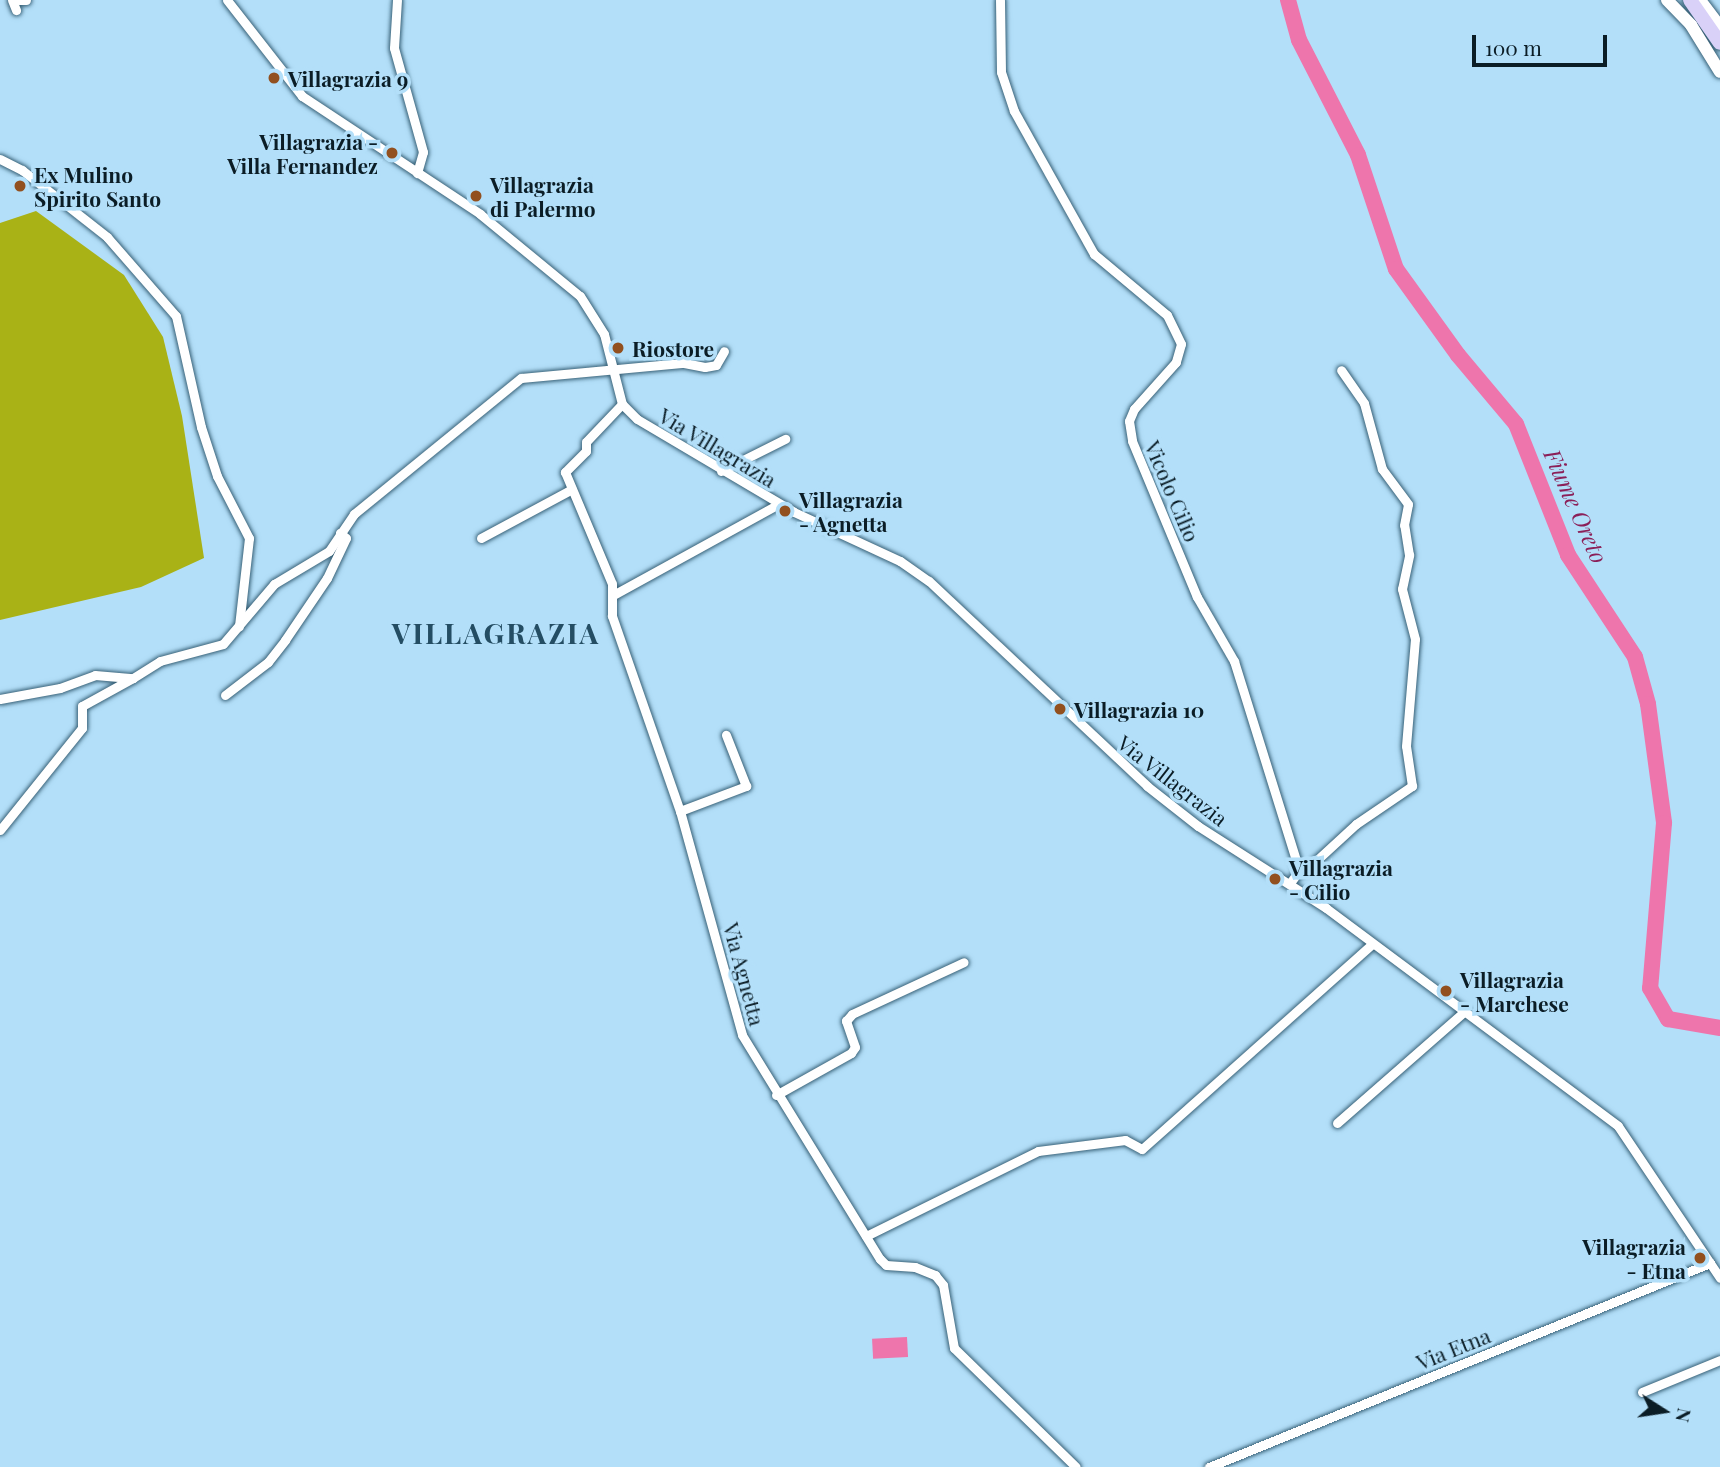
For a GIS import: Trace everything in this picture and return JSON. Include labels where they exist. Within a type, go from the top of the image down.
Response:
[{"type":"main road","points":[[1667,0],[1691,25],[1720,72]]},
{"type":"main road","points":[[1690,0],[1720,43]]},
{"type":"main road","points":[[1700,0],[1720,27]]},
{"type":"street","points":[[12,0],[16,10]]},
{"type":"street","points":[[19,0],[26,0]]},
{"type":"street","points":[[227,0],[302,96],[480,214],[580,296],[599,323],[622,404],[586,442],[586,452],[568,467],[572,489],[481,538]]},
{"type":"street","points":[[397,0],[394,48],[424,152],[417,173]]},
{"type":"street","name":"Vicolo Cilio","points":[[1000,0],[1001,72],[1014,111],[1094,254],[1167,315],[1181,344],[1176,362],[1134,409],[1129,421],[1132,441],[1197,597],[1234,661],[1297,872]]},
{"type":"street","points":[[0,159],[22,170],[107,237],[176,316],[201,427],[217,476],[249,538],[239,628]]},
{"type":"street","points":[[0,830],[82,728],[82,706],[160,661],[223,645],[274,584],[329,551],[354,514],[505,387],[539,375],[684,363],[705,367],[716,365],[724,351]]},
{"type":"street","points":[[1290,883],[1297,872],[1306,870],[1356,824],[1412,786],[1406,746],[1415,639],[1402,589],[1409,555],[1404,525],[1408,504],[1382,469],[1364,403],[1341,370]]},
{"type":"street","name":"Via Villagrazia","points":[[622,404],[721,471],[779,504],[900,561],[929,581],[1147,786],[1198,826],[1290,883],[1618,1126],[1720,1278]]},
{"type":"street","points":[[721,471],[785,439]]},
{"type":"street","name":"Via Agnetta","points":[[572,489],[615,594],[612,617],[680,811],[736,1021],[775,1095],[886,1265],[915,1267],[935,1275],[943,1284],[954,1348],[1076,1467]]},
{"type":"street","points":[[615,594],[779,504]]},
{"type":"street","points":[[225,695],[268,662],[285,640],[327,578],[346,538],[340,533]]},
{"type":"street","points":[[0,699],[60,688],[94,675],[133,678]]},
{"type":"street","points":[[680,811],[746,786],[726,735]]},
{"type":"street","points":[[866,1236],[1038,1151],[1125,1140],[1142,1149],[1372,944]]},
{"type":"street","points":[[775,1095],[850,1053],[855,1047],[845,1021],[852,1014],[964,961]]},
{"type":"street","points":[[1336,1123],[1464,1012]]},
{"type":"street","name":"Via Etna","points":[[1209,1467],[1710,1263]]},
{"type":"street","points":[[1642,1392],[1720,1360]]},
{"type":"shaded area","points":[[36,211],[124,275],[163,337],[182,416],[204,558],[141,587],[0,620],[0,223]]},
{"type":"shaded area","points":[[907,1337],[908,1357],[873,1359],[872,1339]]},
{"type":"waterway","name":"Fiume Oreto","points":[[1288,0],[1299,40],[1358,155],[1396,269],[1458,355],[1516,424],[1568,555],[1635,657],[1648,704],[1664,823],[1650,988],[1668,1019],[1720,1028]]},
{"type":"place","name":"Villagrazia 9","points":[[274,78]]},
{"type":"place","name":"Villagrazia - Villa Fernandez","points":[[392,153]]},
{"type":"place","name":"Ex Mulino Spirito Santo","points":[[20,186]]},
{"type":"place","name":"Villagrazia di Palermo","points":[[476,196]]},
{"type":"place","name":"Riostore","points":[[618,348]]},
{"type":"place","name":"Villagrazia - Agnetta","points":[[785,511]]},
{"type":"place","name":"Villagrazia 10","points":[[1060,709]]},
{"type":"place","name":"Villagrazia - Cilio","points":[[1275,879]]},
{"type":"place","name":"Villagrazia - Marchese","points":[[1446,991]]},
{"type":"place","name":"Villagrazia - Etna","points":[[1700,1258]]},
{"type":"district","name":"VILLAGRAZIA","points":[[496,633]]}]
